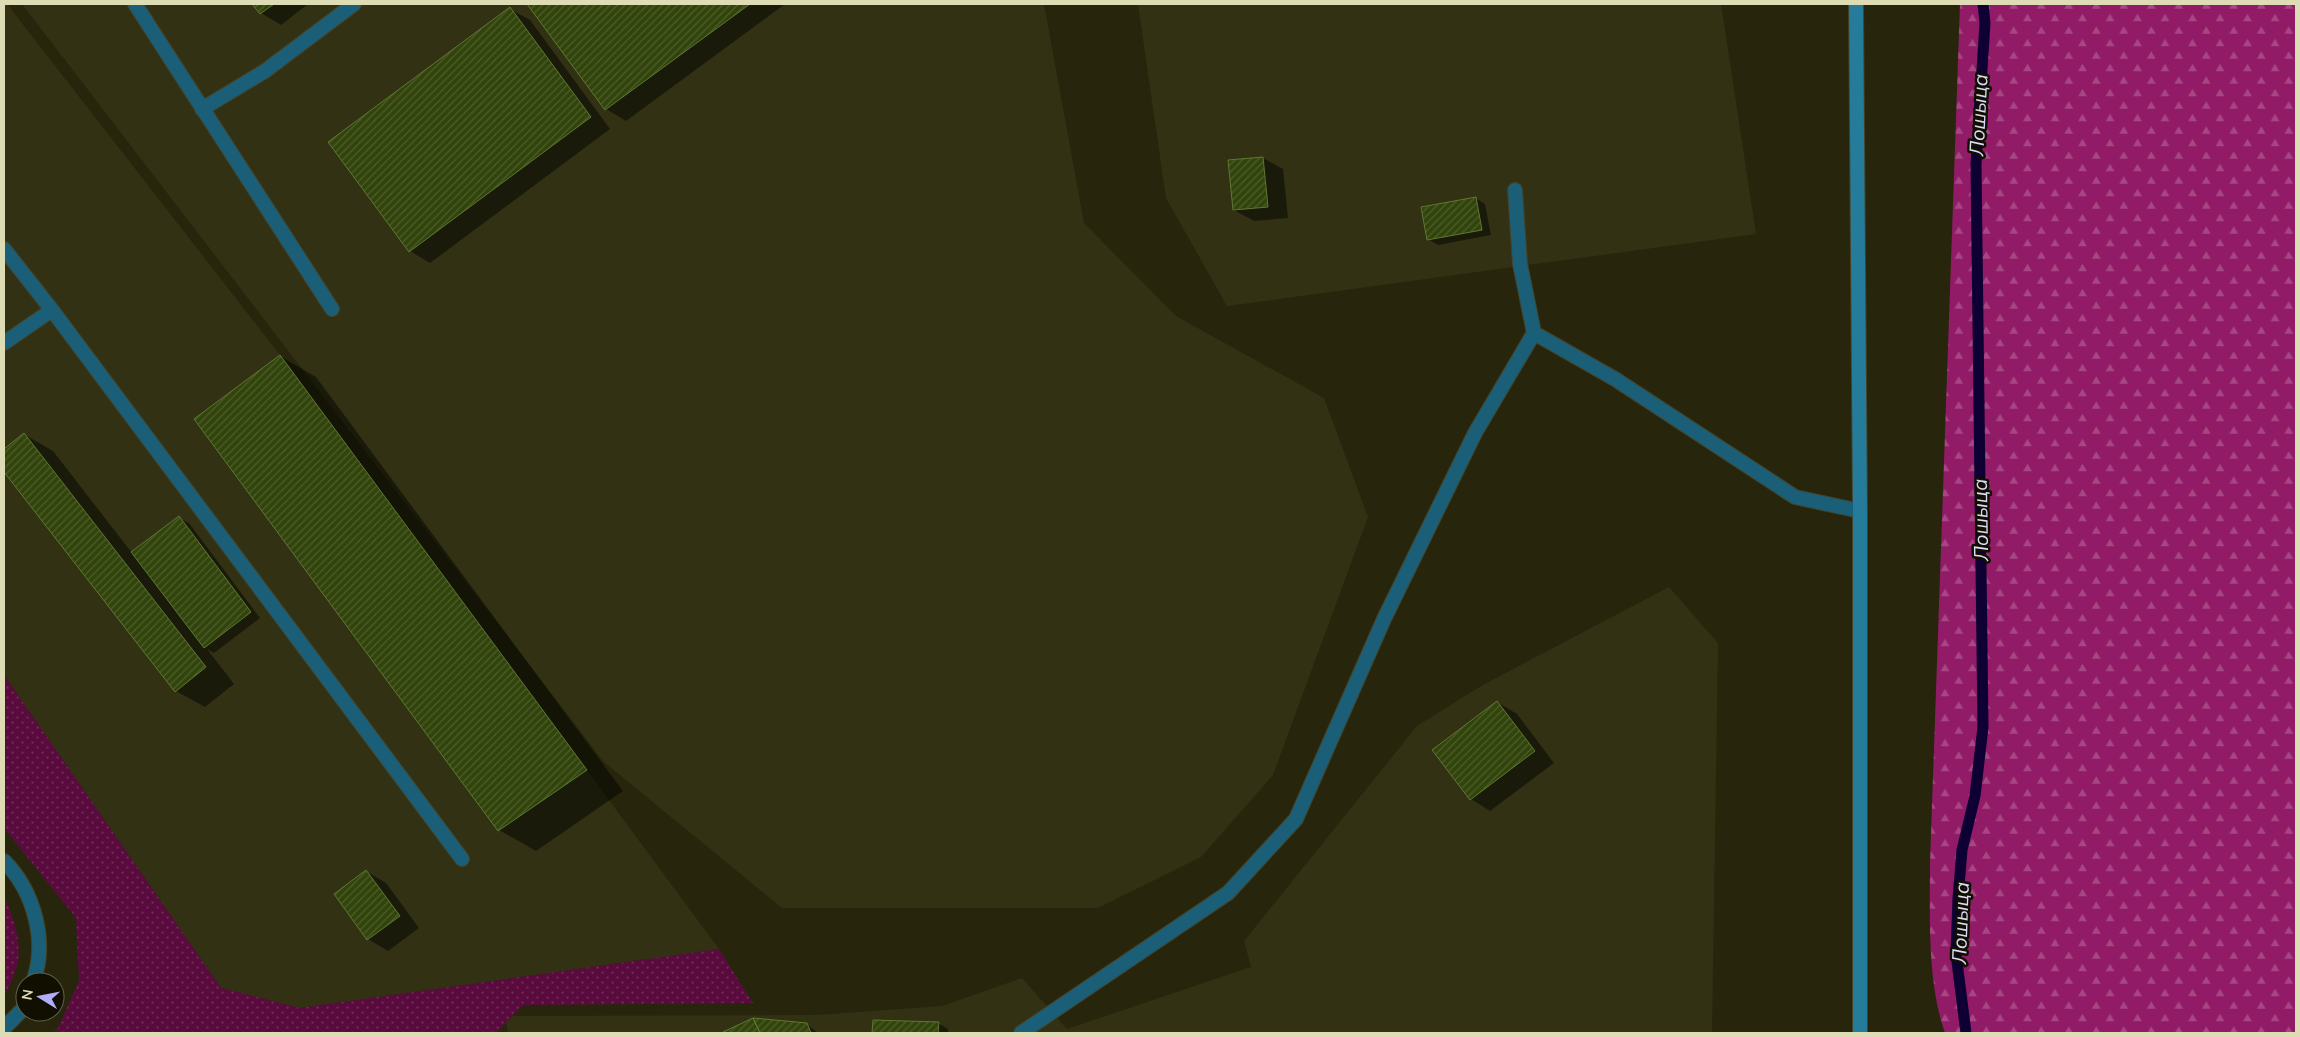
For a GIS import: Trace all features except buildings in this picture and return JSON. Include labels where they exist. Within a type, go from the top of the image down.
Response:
[{"type":"main road","points":[[1856,4],[1860,511],[1860,1033]]},
{"type":"lane","points":[[135,4],[332,309]]},
{"type":"lane","points":[[202,109],[265,71],[354,4]]},
{"type":"lane","points":[[1021,1033],[1228,893],[1296,819],[1384,619],[1475,433],[1534,333],[1520,264],[1515,190]]},
{"type":"lane","points":[[4,249],[52,310],[462,859]]},
{"type":"lane","points":[[4,343],[52,310]]},
{"type":"lane","points":[[1534,333],[1615,379],[1795,497],[1860,511]]},
{"type":"lane","points":[[4,861],[13,870],[28,898],[39,934],[39,965],[37,972]]},
{"type":"lane","points":[[4,1028],[15,1017]]},
{"type":"shaded area","points":[[4,4],[7,4],[280,355],[719,949],[300,1008],[221,988],[4,675]]},
{"type":"shaded area","points":[[22,4],[1044,4],[1084,223],[1176,316],[1324,398],[1368,517],[1273,775],[1201,857],[1098,908],[782,908],[604,762]]},
{"type":"shaded area","points":[[1138,4],[1721,4],[1756,234],[1227,306],[1166,198]]},
{"type":"shaded area","points":[[1669,587],[1718,643],[1712,1033],[508,1033],[505,1016],[816,1015],[942,1006],[1022,978],[1067,1029],[1251,967],[1244,941],[1417,726],[1481,686]]},
{"type":"shaded area","points":[[4,675],[221,988],[300,1008],[719,949],[753,1003],[523,1005],[496,1033],[52,1033],[58,1028],[61,1022],[65,1022],[65,1012],[79,981],[76,918],[4,828]]},
{"type":"shaded area","points":[[4,896],[14,923],[19,946],[16,970],[4,996]]},
{"type":"green space","points":[[1960,4],[2296,4],[2296,1033],[1945,1033],[1939,1013],[1932,971],[1930,863]]},
{"type":"waterway","name":"Лошыца","points":[[1966,1033],[1956,954],[1958,898],[1962,850],[1975,796],[1983,727],[1976,164],[1985,23],[1983,4]]}]
